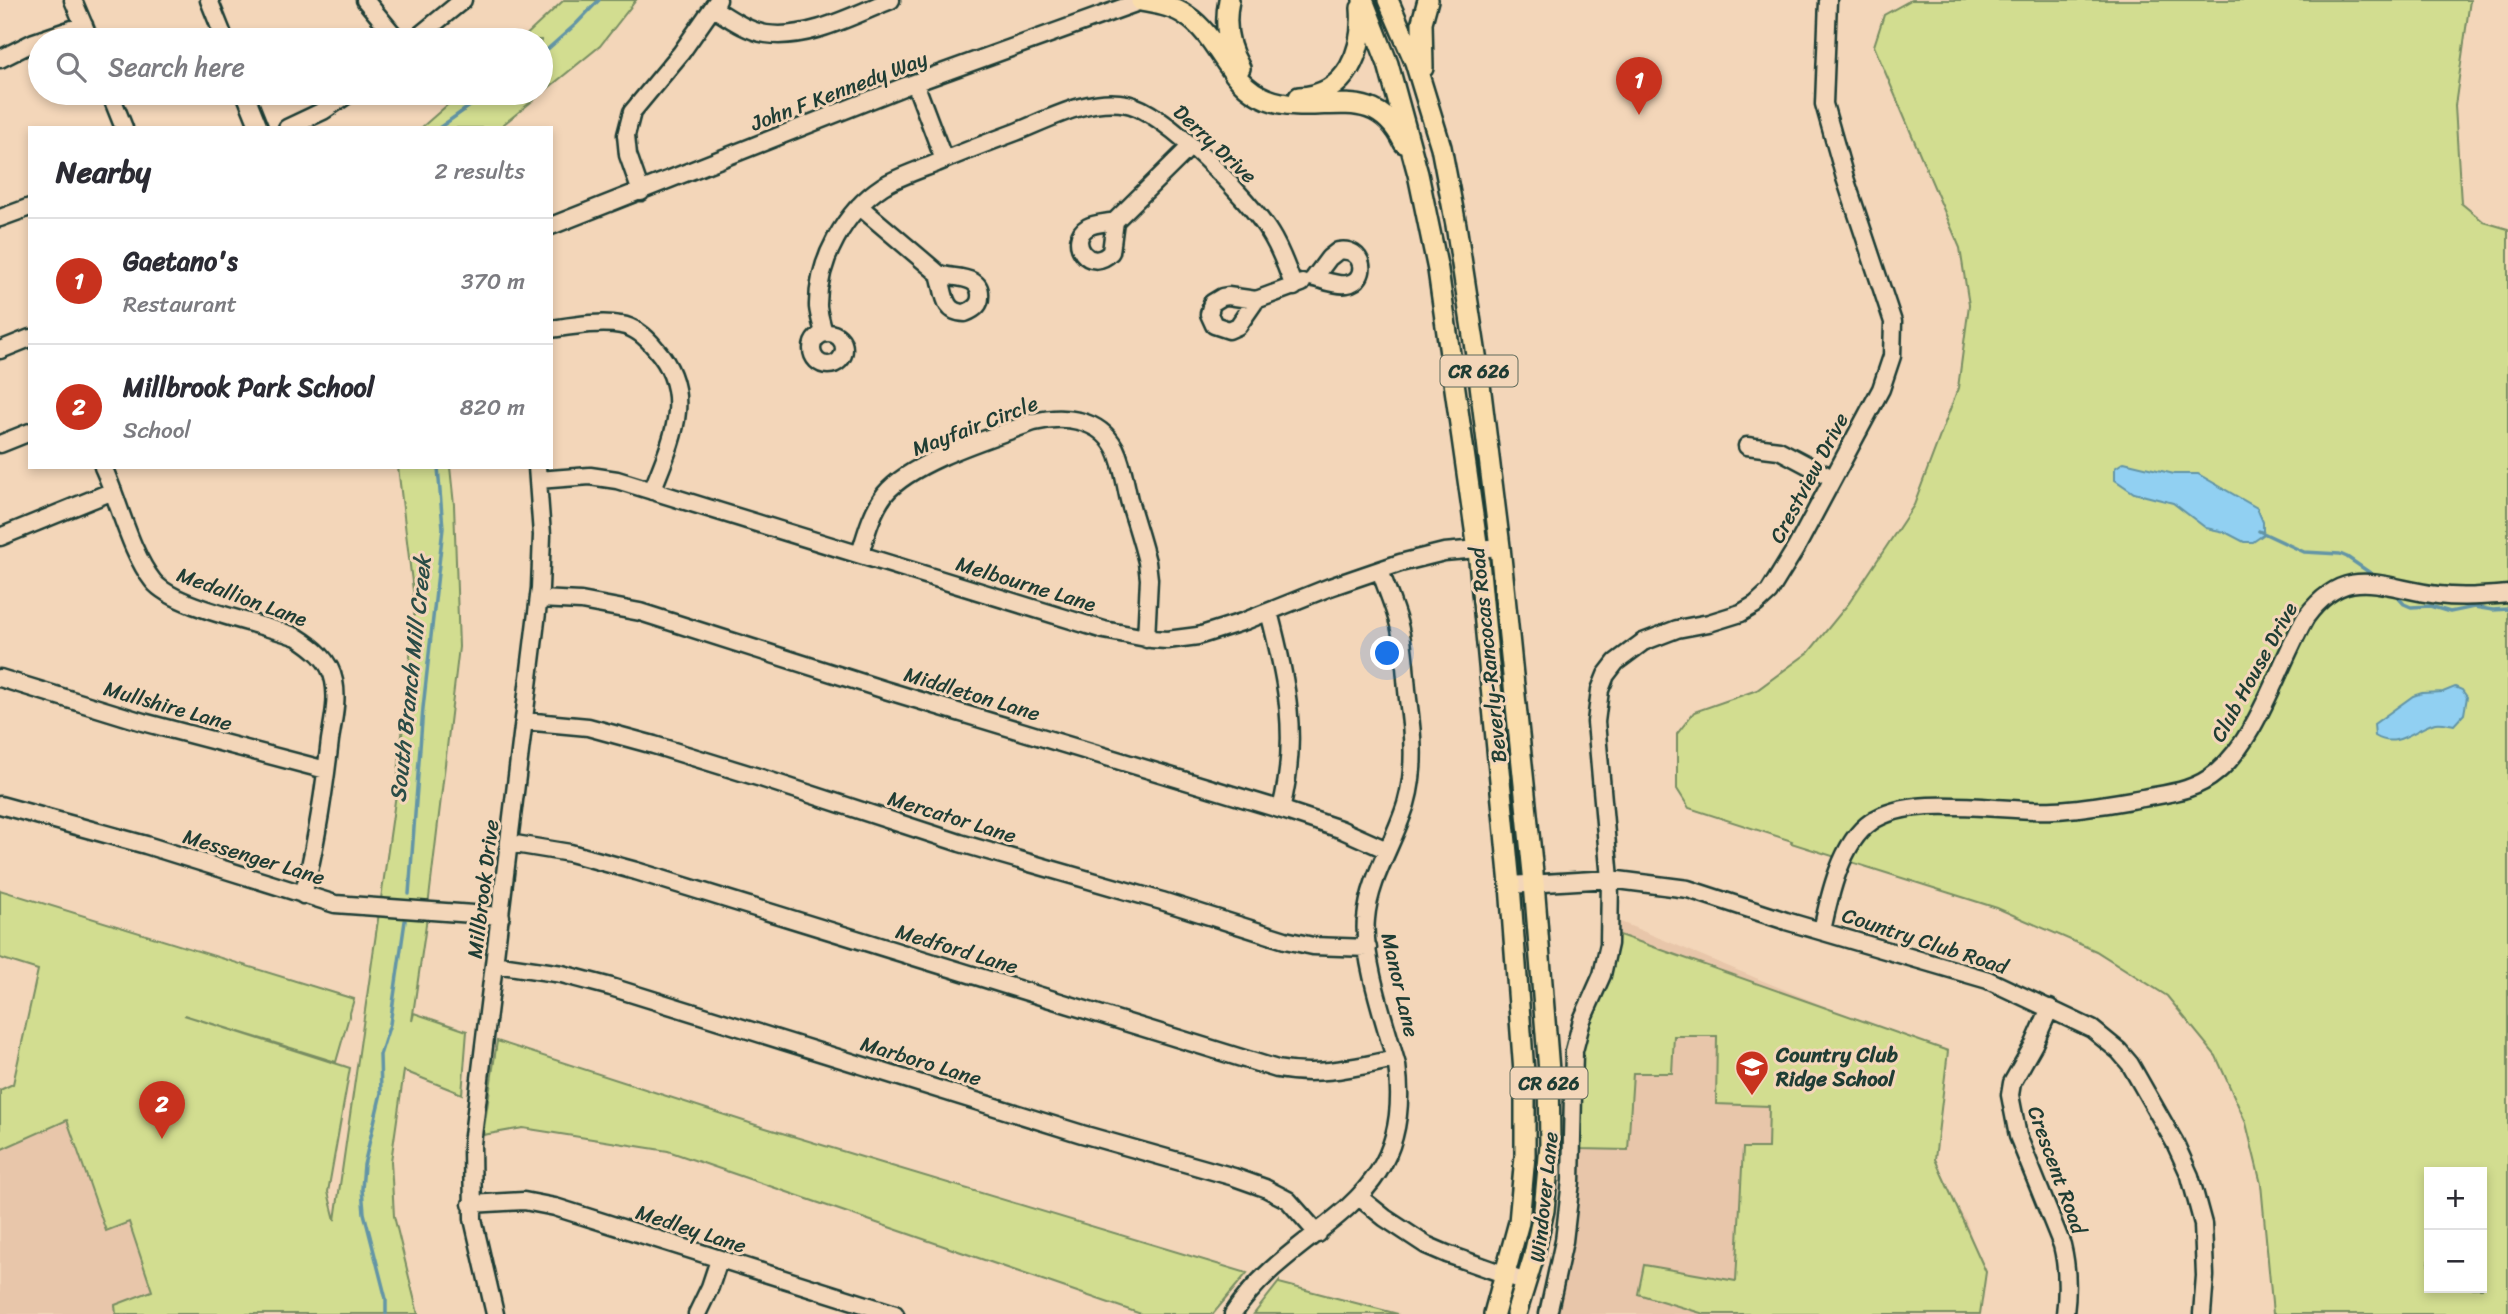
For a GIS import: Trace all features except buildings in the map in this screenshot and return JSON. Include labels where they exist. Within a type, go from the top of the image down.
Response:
[{"type":"main road","points":[[1229,0],[1226,30],[1238,66],[1251,80],[1267,91],[1284,97],[1303,97],[1320,93],[1335,84],[1355,60],[1363,28],[1362,0]]},
{"type":"main road","name":"Beverly-Rancocas Road","points":[[1362,0],[1388,64],[1418,174],[1438,270],[1478,551],[1510,886],[1525,1086],[1525,1156],[1519,1222],[1494,1314]]},
{"type":"main road","name":"Beverly-Rancocas Road","points":[[1388,0],[1424,90],[1441,147],[1456,223],[1478,368],[1500,547],[1534,883],[1549,1071],[1550,1146],[1544,1210],[1516,1314]]},
{"type":"main road","points":[[1424,90],[1422,22],[1428,0]]},
{"type":"main road","points":[[1143,1],[1172,7],[1201,27],[1235,75],[1248,89],[1265,99],[1295,105],[1348,103],[1368,107],[1383,114],[1396,126],[1418,174]]},
{"type":"street","points":[[73,0],[86,28]]},
{"type":"street","points":[[209,0],[220,28]]},
{"type":"street","points":[[365,0],[388,28]]},
{"type":"street","points":[[429,28],[463,0]]},
{"type":"street","points":[[641,192],[628,155],[626,135],[632,112],[681,53],[715,4],[755,31],[778,34],[820,27],[891,0]]},
{"type":"street","name":"Crestview Drive","points":[[1610,879],[1596,722],[1600,690],[1606,675],[1628,651],[1643,642],[1677,629],[1725,618],[1756,604],[1779,579],[1881,389],[1892,356],[1892,322],[1888,307],[1844,178],[1824,104],[1828,0]]},
{"type":"street","name":"John F Kennedy Way","points":[[553,225],[915,83],[1143,1]]},
{"type":"street","points":[[0,60],[28,45]]},
{"type":"street","points":[[915,83],[944,160]]},
{"type":"street","name":"Derry Drive","points":[[824,333],[818,308],[826,264],[836,237],[859,206],[893,181],[944,160],[1070,111],[1112,102],[1127,104],[1153,115],[1191,146],[1243,198],[1264,223],[1278,247],[1294,287]]},
{"type":"street","points":[[115,105],[123,126]]},
{"type":"street","points":[[250,105],[258,126]]},
{"type":"street","points":[[291,126],[332,105]]},
{"type":"street","points":[[1115,221],[1191,146]]},
{"type":"street","points":[[859,206],[939,274]]},
{"type":"street","points":[[0,218],[28,208]]},
{"type":"street","points":[[1256,300],[1314,278]]},
{"type":"street","points":[[553,329],[622,325],[635,329],[666,361],[676,383],[678,406],[670,445],[652,491]]},
{"type":"street","points":[[0,350],[28,339]]},
{"type":"street","name":"Mayfair Circle","points":[[860,554],[884,496],[906,476],[947,456],[1034,422],[1048,419],[1075,420],[1100,431],[1109,439],[1119,460],[1149,579],[1146,639]]},
{"type":"street","points":[[0,444],[28,433]]},
{"type":"street","points":[[1747,446],[1779,450],[1832,478]]},
{"type":"street","name":"Medallion Lane","points":[[104,469],[145,569],[163,591],[188,604],[297,637],[320,655],[329,667],[335,694],[319,833],[303,895]]},
{"type":"street","name":"Melbourne Lane","points":[[537,474],[604,477],[1104,630],[1146,639],[1167,640],[1198,636],[1380,569],[1431,555],[1500,547]]},
{"type":"street","name":"Millbrook Drive","points":[[495,1314],[476,1237],[471,1204],[472,1134],[539,599],[542,535],[537,474]]},
{"type":"street","points":[[0,537],[113,491]]},
{"type":"street","name":"Manor Lane","points":[[1233,1314],[1263,1277],[1359,1198],[1385,1159],[1395,1130],[1399,1098],[1395,1059],[1365,934],[1369,902],[1406,803],[1413,767],[1413,749],[1407,676],[1399,625],[1380,569]]},
{"type":"street","name":"Club House Drive","points":[[1822,931],[1831,893],[1853,842],[1861,830],[1883,815],[1909,808],[1954,806],[2053,810],[2128,801],[2182,791],[2198,785],[2216,773],[2240,747],[2258,716],[2305,617],[2316,602],[2331,590],[2348,583],[2365,582],[2439,595],[2508,594]]},
{"type":"street","name":"Middleton Lane","points":[[539,599],[581,601],[640,612],[875,687],[1324,823],[1387,850]]},
{"type":"street","points":[[1269,612],[1286,681],[1291,725],[1291,754],[1281,810]]},
{"type":"street","name":"Mullshire Lane","points":[[0,678],[143,722],[326,769]]},
{"type":"street","name":"Mercator Lane","points":[[524,720],[573,724],[620,736],[761,778],[960,843],[1162,901],[1285,940],[1313,946],[1368,948]]},
{"type":"street","name":"Messenger Lane","points":[[0,805],[146,845],[303,895],[354,907],[501,916]]},
{"type":"street","name":"Medford Lane","points":[[509,843],[570,853],[636,871],[1278,1069],[1326,1072],[1395,1059]]},
{"type":"street","name":"Country Club Road","points":[[1510,886],[1610,879],[1688,889],[1972,974],[2050,1007],[2092,1029],[2119,1051],[2134,1072],[2175,1143],[2196,1192],[2203,1224],[2205,1276],[2202,1314]]},
{"type":"street","name":"Windover Lane","points":[[1548,1314],[1564,1241],[1571,1181],[1574,1051],[1582,1020],[1597,990],[1606,960],[1611,918],[1610,879]]},
{"type":"street","name":"Marboro Lane","points":[[495,964],[562,974],[611,987],[1082,1134],[1234,1177],[1288,1200],[1318,1234]]},
{"type":"street","name":"Crescent Road","points":[[2050,1007],[2034,1044],[2012,1083],[2010,1096],[2018,1136],[2056,1228],[2066,1263],[2065,1314]]},
{"type":"street","points":[[1359,1198],[1426,1245],[1526,1282]]},
{"type":"street","name":"Medley Lane","points":[[471,1204],[510,1201],[539,1203],[895,1314]]},
{"type":"street","points":[[697,1314],[719,1260]]},
{"type":"shaded area","name":"Country Club Ridge School","points":[[1611,918],[1940,1054],[1933,1172],[1966,1220],[1984,1276],[1978,1314],[1547,1314]]},
{"type":"shaded area","points":[[60,976],[346,1065],[321,1149],[342,1314],[0,1314],[0,1129]]},
{"type":"green space","points":[[564,0],[636,0],[600,46],[553,84],[553,28],[534,28]]},
{"type":"green space","points":[[1911,0],[2470,0],[2455,106],[2461,203],[2484,222],[2508,229],[2508,1314],[2273,1314],[2261,1184],[2246,1123],[2216,1056],[2167,996],[2096,951],[1997,908],[1689,808],[1677,789],[1677,734],[1694,712],[1757,690],[1809,652],[1849,603],[1914,505],[1958,388],[1969,305],[1960,248],[1874,46],[1884,15]]},
{"type":"green space","points":[[447,105],[527,105],[501,126],[423,126]]},
{"type":"green space","points":[[398,469],[450,469],[459,647],[412,1021],[414,1013],[467,1031],[462,1094],[404,1071],[391,1161],[394,1216],[418,1314],[116,1314],[115,1305],[152,1291],[129,1222],[106,1231],[67,1120],[0,1150],[0,1090],[13,1084],[38,970],[0,958],[0,890],[354,999],[336,1062],[184,1015],[350,1068],[328,1192],[335,1220],[396,794],[415,607]]},
{"type":"green space","name":"Country Club Ridge School","points":[[1611,932],[1948,1051],[1935,1159],[1986,1272],[1980,1314],[1704,1314],[1638,1294],[1644,1265],[1736,1281],[1743,1148],[1768,1148],[1769,1106],[1716,1104],[1717,1036],[1674,1036],[1672,1073],[1633,1073],[1628,1150],[1580,1149],[1576,1044]]},
{"type":"green space","points":[[497,1041],[759,1126],[1247,1273],[1213,1314],[1141,1314],[668,1151],[523,1128],[483,1135]]},
{"type":"green space","points":[[1279,1283],[1398,1314],[1254,1314]]},
{"type":"water","points":[[2124,462],[2174,474],[2198,474],[2257,508],[2263,522],[2263,535],[2253,542],[2244,542],[2225,532],[2206,528],[2173,503],[2134,493],[2115,480],[2115,468]]},
{"type":"water","points":[[2455,687],[2462,690],[2467,697],[2464,714],[2454,725],[2435,723],[2404,738],[2390,741],[2375,736],[2374,724],[2413,696],[2443,692]]},
{"type":"waterway","name":"South Branch Mill Creek","points":[[553,44],[599,0]]},
{"type":"waterway","name":"South Branch Mill Creek","points":[[442,126],[471,105]]},
{"type":"waterway","name":"South Branch Mill Creek","points":[[409,894],[423,708],[443,528],[438,469]]},
{"type":"waterway","points":[[2259,531],[2304,552],[2340,554],[2376,577]]},
{"type":"waterway","points":[[2395,594],[2411,607],[2430,606],[2450,612],[2474,607],[2508,609]]},
{"type":"waterway","name":"South Branch Mill Creek","points":[[386,1314],[386,1299],[364,1213],[362,1189],[364,1165],[381,1093],[380,1055],[390,1024],[405,921]]},
{"type":"place","name":"Gaetano's","points":[[1639,115]]},
{"type":"place","name":"Country Club Ridge School","points":[[1752,1097]]},
{"type":"place","name":"Millbrook Park School","points":[[162,1139]]}]
